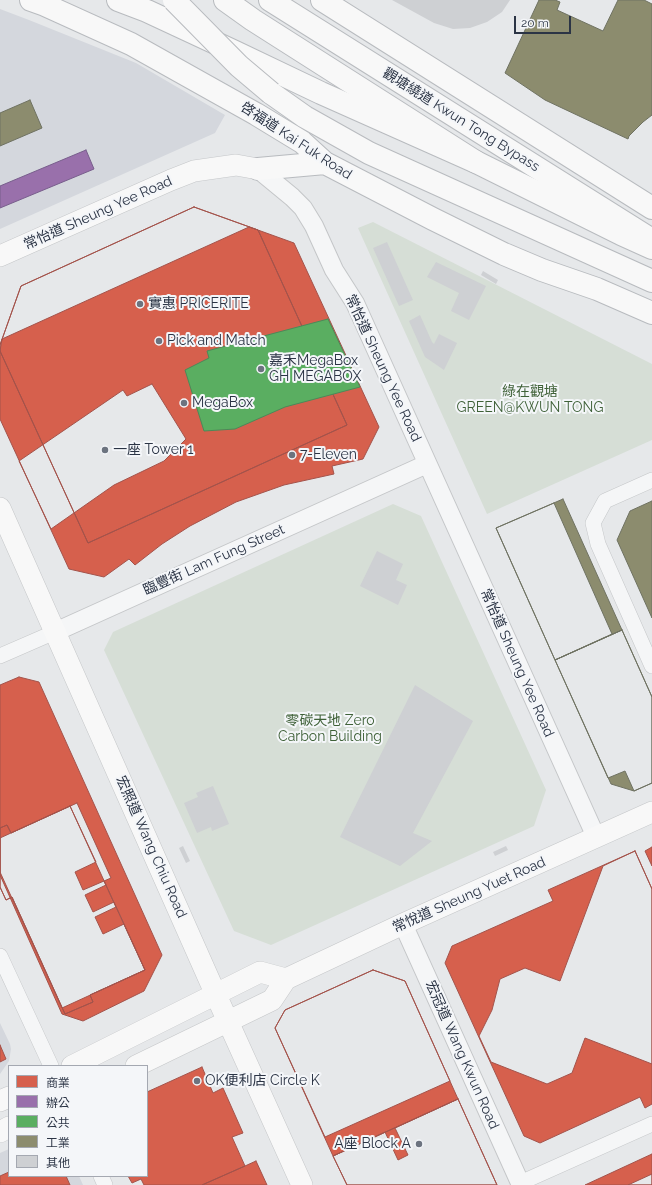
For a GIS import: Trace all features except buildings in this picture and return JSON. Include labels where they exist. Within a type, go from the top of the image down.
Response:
[{"type":"highway","name":"啓福道 Kai Fuk Road","points":[[31,0],[44,4],[131,44],[256,114],[302,142],[325,163],[433,219],[504,254],[542,270],[597,289],[652,313]]},
{"type":"highway","points":[[118,0],[147,11],[321,94],[476,162],[620,234],[652,248]]},
{"type":"highway","points":[[174,0],[239,66],[271,93],[305,117],[369,153],[652,280]]},
{"type":"highway","points":[[225,0],[253,20],[476,162]]},
{"type":"highway","name":"觀塘繞道 Kwun Tong Bypass","points":[[270,0],[652,240]]},
{"type":"highway","name":"觀塘繞道 Kwun Tong Bypass","points":[[322,0],[652,208]]},
{"type":"highway","points":[[258,169],[325,163]]},
{"type":"main road","name":"常怡道 Sheung Yee Road","points":[[0,256],[194,171],[236,165],[258,169]]},
{"type":"main road","name":"宏照道 Wang Chiu Road","points":[[0,508],[302,1185]]},
{"type":"main road","name":"常悅道 Sheung Yuet Road","points":[[286,979],[403,924],[652,812]]},
{"type":"main road","points":[[74,1065],[260,972],[286,979],[272,1000],[138,1065]]},
{"type":"street","name":"常怡道 Sheung Yee Road","points":[[258,169],[303,208],[314,226],[334,270],[355,303],[596,837]]},
{"type":"street","name":"臨豐街 Lam Fung Street","points":[[0,656],[427,464]]},
{"type":"street","points":[[652,480],[605,502],[593,523],[598,544],[652,666]]},
{"type":"street","name":"宏冠道 Wang Kwun Road","points":[[403,924],[521,1184]]},
{"type":"street","points":[[0,956],[51,1065]]},
{"type":"street","points":[[521,1184],[652,1124]]},
{"type":"shaded area","points":[[0,9],[136,63],[225,115],[215,133],[0,229]]},
{"type":"shaded area","points":[[0,1023],[11,1049],[9,1061],[0,1074]]},
{"type":"shaded area","points":[[8,1149],[8,1177],[79,1177],[83,1185],[0,1185],[0,1153]]},
{"type":"green space","name":"綠在觀塘 GREEN@KWUN TONG","points":[[373,222],[652,364],[652,440],[487,514],[358,228]]},
{"type":"green space","name":"零碳天地 Zero Carbon Building","points":[[393,504],[421,516],[546,790],[534,826],[271,945],[234,931],[104,650],[113,632]]},
{"type":"place","name":"實惠 PRICERITE","points":[[140,304]]},
{"type":"place","name":"Pick and Match","points":[[159,341]]},
{"type":"place","name":"嘉禾MegaBox GH MEGABOX","points":[[261,369]]},
{"type":"place","name":"MegaBox","points":[[184,403]]},
{"type":"place","name":"一座 Tower 1","points":[[105,450]]},
{"type":"place","name":"7-Eleven","points":[[292,455]]},
{"type":"place","name":"OK便利店 Circle K","points":[[197,1081]]},
{"type":"place","name":"A座 Block A","points":[[419,1144]]}]
